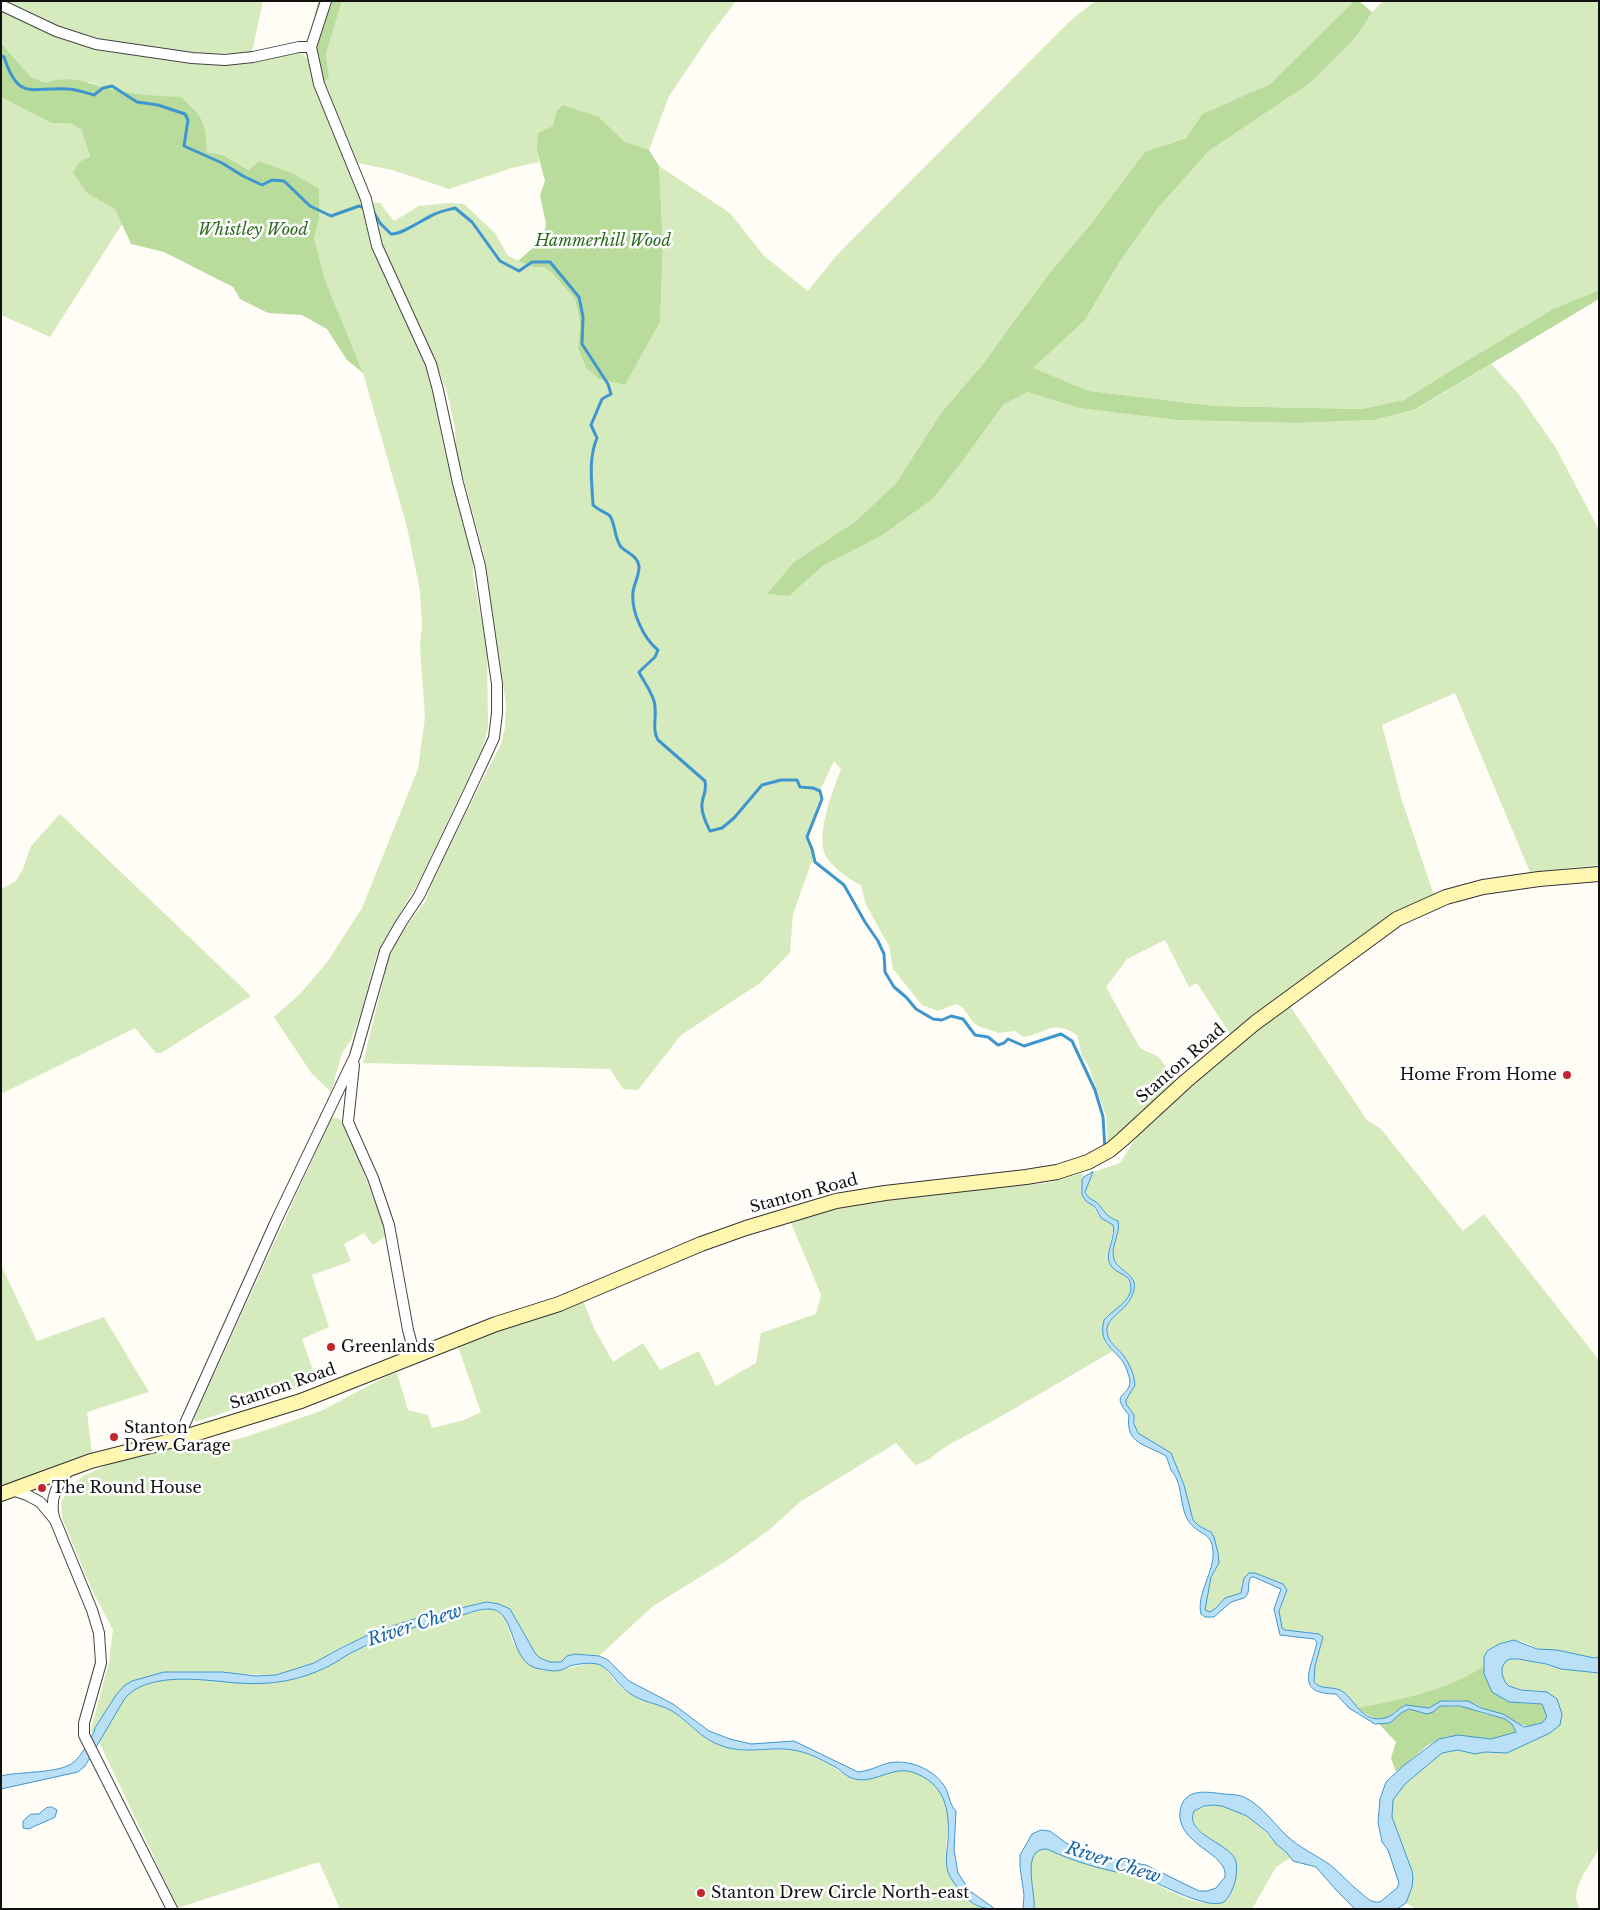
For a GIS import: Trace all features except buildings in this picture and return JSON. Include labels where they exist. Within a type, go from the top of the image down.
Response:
[{"type":"main road","name":"Stanton Road","points":[[7,1492],[91,1461],[178,1439],[301,1401],[496,1324],[559,1304],[701,1244],[746,1228],[836,1201],[885,1193],[1026,1177],[1057,1172],[1088,1162],[1110,1150],[1255,1022],[1398,919],[1446,897],[1483,887],[1539,879],[1599,874]]},
{"type":"street","points":[[178,1439],[276,1221],[355,1056],[385,951],[419,896],[466,798],[494,738],[497,713],[497,684],[480,566],[458,484],[431,364],[377,246],[367,202],[319,84],[311,47],[326,1]]},
{"type":"street","points":[[1,5],[56,31],[96,44],[184,57],[225,60],[253,58],[299,47],[311,47]]},
{"type":"street","points":[[355,1056],[348,1122],[373,1178],[389,1225],[408,1330],[415,1356]]},
{"type":"street","points":[[71,1468],[60,1481],[51,1507],[100,1633],[101,1663],[84,1723],[84,1735],[99,1760],[172,1909]]},
{"type":"street","points":[[7,1492],[27,1495],[40,1502],[55,1520]]},
{"type":"green space","points":[[5,1],[263,1],[252,52],[222,54],[158,50],[92,37],[32,15]]},
{"type":"green space","points":[[318,1],[342,1],[326,54],[329,78],[319,84],[310,37]]},
{"type":"green space","points":[[342,1],[736,1],[669,96],[649,150],[624,141],[599,117],[556,112],[553,126],[537,151],[539,162],[512,168],[449,189],[392,170],[358,163],[324,81],[329,78],[326,54]]},
{"type":"green space","points":[[1095,1],[1354,1],[1270,84],[1202,114],[1186,138],[1167,144],[1091,224],[1051,271],[982,365],[941,413],[896,483],[856,521],[794,562],[768,594],[789,596],[824,565],[881,536],[933,499],[1003,405],[1027,392],[1079,408],[1176,420],[1297,423],[1374,420],[1415,410],[1491,364],[1517,392],[1556,448],[1599,530],[1599,865],[1530,872],[1455,693],[1382,725],[1402,801],[1434,895],[1392,913],[1230,1034],[1197,983],[1189,987],[1165,940],[1127,959],[1106,987],[1140,1048],[1159,1057],[1175,1081],[1108,1144],[1106,1116],[1089,1067],[1082,1056],[1077,1035],[1062,1028],[1050,1028],[1023,1037],[1015,1031],[999,1033],[980,1027],[974,1023],[963,1008],[956,1004],[938,1011],[922,1005],[893,969],[889,946],[866,905],[861,885],[832,865],[823,848],[825,818],[841,769],[834,761],[820,791],[822,799],[807,837],[815,862],[811,863],[793,914],[790,953],[760,983],[681,1035],[638,1090],[623,1089],[610,1069],[363,1063],[388,961],[397,939],[425,902],[435,873],[501,744],[505,728],[506,704],[484,555],[456,450],[455,428],[447,392],[386,254],[376,253],[424,358],[436,404],[443,445],[473,556],[473,574],[487,650],[488,728],[482,749],[421,878],[376,957],[361,1013],[351,1040],[342,1053],[331,1092],[312,1074],[274,1017],[300,994],[328,961],[362,908],[418,769],[425,717],[420,647],[422,624],[420,591],[407,527],[363,373],[325,280],[314,238],[319,220],[292,173],[259,161],[250,170],[223,155],[207,152],[181,97],[151,96],[116,91],[90,82],[46,83],[31,77],[1,43],[1,10],[69,40],[175,60],[206,64],[235,64],[300,52],[308,59],[318,96],[344,154],[361,202],[380,203],[394,221],[419,206],[449,203],[464,204],[495,233],[508,256],[534,267],[544,267],[553,274],[575,299],[580,323],[578,348],[586,368],[599,379],[625,385],[660,322],[663,246],[659,166],[730,213],[764,256],[808,291],[836,256],[1069,22]]},
{"type":"green space","points":[[1354,1],[1359,1],[1372,12],[1357,36],[1310,83],[1209,151],[1157,209],[1117,266],[1085,320],[1033,368],[1089,391],[1215,406],[1362,409],[1404,400],[1553,309],[1599,290],[1599,299],[1414,410],[1374,420],[1297,423],[1176,420],[1079,408],[1027,392],[1003,405],[933,499],[881,536],[824,565],[789,596],[767,594],[794,562],[856,521],[896,483],[941,413],[982,365],[1051,271],[1091,224],[1145,152],[1186,138],[1202,114],[1270,84]]},
{"type":"green space","points":[[1383,1],[1599,1],[1599,290],[1553,309],[1404,400],[1362,409],[1215,406],[1089,391],[1032,368],[1085,320],[1117,266],[1157,209],[1209,151],[1310,83],[1357,36],[1372,12]]},
{"type":"green space","name":"Whistley Wood","points":[[1,43],[31,77],[46,83],[65,79],[83,81],[127,92],[181,97],[202,121],[207,152],[223,155],[249,170],[259,161],[292,173],[319,189],[319,220],[314,238],[325,280],[363,373],[347,360],[327,329],[302,315],[268,313],[240,299],[233,287],[164,252],[131,244],[115,209],[87,193],[73,173],[79,162],[90,157],[81,129],[69,123],[51,123],[1,97]]},
{"type":"green space","points":[[1,97],[51,123],[69,123],[81,129],[90,157],[87,193],[115,209],[122,224],[50,337],[1,315]]},
{"type":"green space","name":"Hammerhill Wood","points":[[563,105],[599,117],[624,141],[649,150],[659,166],[663,246],[660,322],[625,385],[599,379],[586,368],[578,348],[580,323],[575,299],[553,274],[544,267],[534,267],[518,261],[543,239],[546,224],[540,195],[545,181],[537,151],[538,133],[553,126],[556,112]]},
{"type":"green space","points":[[60,814],[251,996],[161,1053],[156,1053],[135,1028],[1,1094],[1,889],[16,881],[23,869],[31,846]]},
{"type":"green space","points":[[1290,1006],[1367,1120],[1381,1129],[1463,1231],[1484,1214],[1599,1360],[1599,1657],[1594,1658],[1539,1649],[1516,1641],[1504,1642],[1484,1657],[1484,1666],[1454,1682],[1423,1693],[1357,1708],[1341,1691],[1323,1688],[1314,1682],[1315,1666],[1323,1637],[1282,1628],[1279,1611],[1287,1591],[1255,1573],[1244,1578],[1241,1593],[1225,1599],[1210,1612],[1205,1610],[1211,1577],[1219,1563],[1209,1530],[1199,1526],[1193,1520],[1184,1485],[1172,1457],[1142,1437],[1135,1427],[1135,1418],[1126,1404],[1126,1400],[1135,1385],[1134,1377],[1126,1359],[1111,1342],[1107,1326],[1132,1298],[1134,1285],[1133,1280],[1119,1266],[1114,1257],[1114,1246],[1119,1227],[1114,1220],[1104,1213],[1099,1205],[1089,1199],[1085,1190],[1093,1172],[1120,1163],[1141,1130],[1154,1122],[1204,1071],[1239,1041]]},
{"type":"green space","points":[[332,1117],[340,1119],[359,1160],[387,1235],[373,1245],[364,1233],[344,1244],[351,1261],[312,1275],[329,1327],[302,1339],[317,1382],[195,1422],[194,1418]]},
{"type":"green space","points":[[1083,1173],[1084,1177],[1082,1180],[1086,1201],[1100,1217],[1114,1227],[1109,1249],[1114,1269],[1125,1275],[1131,1283],[1130,1294],[1127,1299],[1120,1307],[1106,1317],[1105,1343],[1113,1351],[950,1444],[921,1463],[915,1465],[896,1443],[800,1502],[769,1530],[726,1561],[653,1606],[599,1656],[574,1655],[561,1662],[550,1662],[540,1658],[535,1653],[510,1609],[499,1604],[487,1602],[414,1619],[374,1632],[339,1648],[314,1663],[276,1675],[164,1672],[132,1681],[94,1732],[90,1733],[109,1662],[113,1630],[92,1590],[62,1518],[61,1502],[69,1489],[83,1476],[105,1466],[152,1450],[207,1447],[245,1437],[321,1411],[389,1375],[397,1373],[408,1410],[428,1415],[432,1428],[464,1420],[481,1412],[457,1344],[583,1300],[594,1328],[613,1362],[643,1343],[660,1370],[699,1351],[716,1386],[756,1363],[761,1333],[816,1314],[821,1295],[789,1218],[816,1215],[844,1206],[893,1197],[1047,1183]]},
{"type":"green space","points":[[1,1265],[37,1341],[104,1317],[149,1392],[87,1412],[92,1455],[1,1488]]},
{"type":"green space","points":[[489,1609],[497,1611],[502,1615],[516,1647],[539,1668],[549,1671],[587,1664],[602,1665],[628,1693],[668,1709],[708,1739],[724,1747],[750,1751],[793,1750],[829,1764],[846,1776],[858,1780],[900,1771],[909,1771],[927,1779],[938,1789],[945,1800],[948,1811],[946,1858],[950,1876],[964,1895],[982,1909],[340,1909],[319,1862],[178,1908],[99,1742],[117,1709],[130,1692],[142,1685],[178,1679],[275,1683],[301,1677],[331,1665],[358,1649],[428,1622]]},
{"type":"green space","points":[[1510,1659],[1531,1661],[1561,1669],[1599,1673],[1599,1849],[1577,1889],[1576,1898],[1579,1909],[1416,1909],[1406,1903],[1412,1887],[1412,1871],[1392,1817],[1393,1800],[1400,1788],[1442,1753],[1458,1750],[1475,1754],[1485,1752],[1507,1753],[1550,1733],[1541,1691],[1510,1686],[1503,1678],[1503,1665]]},
{"type":"green space","points":[[1484,1666],[1484,1674],[1519,1703],[1542,1704],[1547,1714],[1542,1723],[1534,1726],[1523,1725],[1510,1721],[1473,1703],[1460,1700],[1446,1701],[1429,1708],[1406,1707],[1399,1709],[1389,1717],[1381,1719],[1368,1715],[1357,1708],[1439,1688]]},
{"type":"green space","points":[[1440,1706],[1468,1707],[1481,1713],[1505,1719],[1512,1724],[1516,1732],[1491,1739],[1451,1736],[1439,1739],[1427,1746],[1396,1772],[1391,1758],[1396,1742],[1379,1724],[1392,1721],[1410,1709],[1430,1713]]},
{"type":"green space","points":[[1209,1805],[1230,1808],[1247,1816],[1290,1858],[1276,1867],[1252,1909],[1034,1909],[1032,1863],[1034,1856],[1039,1851],[1047,1849],[1095,1867],[1146,1878],[1190,1900],[1202,1903],[1222,1903],[1232,1889],[1236,1861],[1195,1825],[1194,1811]]},
{"type":"water","name":"River Chew","points":[[1093,1172],[1085,1192],[1108,1215],[1118,1221],[1119,1226],[1113,1249],[1114,1259],[1120,1268],[1129,1274],[1134,1283],[1134,1289],[1129,1301],[1112,1318],[1107,1327],[1109,1339],[1124,1356],[1134,1377],[1135,1385],[1126,1400],[1126,1404],[1134,1415],[1134,1424],[1138,1433],[1171,1453],[1184,1485],[1193,1520],[1199,1526],[1211,1532],[1214,1537],[1219,1563],[1211,1577],[1205,1610],[1210,1612],[1225,1598],[1241,1593],[1244,1578],[1249,1573],[1255,1573],[1283,1584],[1287,1590],[1279,1611],[1282,1628],[1319,1634],[1323,1637],[1315,1666],[1314,1682],[1323,1687],[1340,1690],[1364,1714],[1377,1719],[1388,1717],[1406,1705],[1429,1708],[1441,1701],[1468,1701],[1481,1708],[1503,1714],[1524,1727],[1542,1723],[1547,1717],[1542,1704],[1509,1702],[1492,1692],[1484,1674],[1484,1657],[1487,1651],[1499,1644],[1514,1640],[1537,1649],[1557,1650],[1594,1658],[1599,1657],[1599,1673],[1561,1669],[1518,1659],[1510,1659],[1505,1662],[1502,1674],[1509,1686],[1521,1690],[1547,1692],[1557,1699],[1562,1714],[1560,1725],[1550,1733],[1507,1753],[1485,1752],[1475,1754],[1458,1750],[1442,1753],[1405,1784],[1393,1800],[1392,1817],[1413,1877],[1412,1887],[1406,1903],[1397,1909],[1355,1909],[1316,1867],[1293,1861],[1267,1832],[1247,1816],[1222,1806],[1213,1805],[1204,1806],[1194,1811],[1193,1819],[1195,1826],[1200,1832],[1231,1853],[1236,1861],[1236,1878],[1230,1894],[1224,1902],[1216,1904],[1196,1900],[1142,1876],[1096,1867],[1047,1849],[1039,1851],[1034,1856],[1032,1863],[1034,1909],[1023,1909],[1024,1895],[1020,1855],[1032,1834],[1041,1830],[1050,1831],[1066,1843],[1099,1857],[1146,1865],[1199,1891],[1216,1888],[1225,1877],[1224,1869],[1219,1861],[1186,1832],[1181,1823],[1180,1811],[1182,1803],[1191,1795],[1204,1792],[1238,1795],[1252,1802],[1293,1841],[1329,1864],[1367,1898],[1374,1902],[1380,1902],[1397,1888],[1399,1883],[1388,1850],[1382,1842],[1378,1822],[1380,1799],[1386,1782],[1403,1766],[1439,1739],[1458,1735],[1491,1739],[1516,1732],[1512,1724],[1505,1719],[1460,1706],[1440,1706],[1427,1714],[1409,1709],[1401,1713],[1390,1723],[1375,1724],[1349,1708],[1336,1694],[1314,1690],[1308,1678],[1317,1642],[1314,1639],[1280,1635],[1274,1609],[1281,1589],[1254,1577],[1251,1577],[1248,1593],[1244,1598],[1231,1602],[1214,1617],[1205,1617],[1201,1614],[1201,1599],[1213,1559],[1212,1545],[1208,1537],[1194,1527],[1187,1519],[1179,1485],[1166,1456],[1133,1438],[1130,1432],[1129,1415],[1123,1408],[1120,1399],[1129,1387],[1130,1382],[1127,1370],[1104,1337],[1104,1320],[1128,1298],[1131,1286],[1129,1279],[1114,1269],[1109,1263],[1108,1257],[1114,1230],[1113,1225],[1101,1218],[1095,1207],[1086,1201],[1082,1195],[1082,1180]]},
{"type":"water","points":[[487,1602],[499,1604],[510,1609],[535,1653],[540,1658],[550,1662],[561,1662],[567,1656],[575,1654],[599,1656],[608,1660],[629,1681],[673,1704],[709,1731],[730,1739],[751,1744],[794,1741],[858,1772],[896,1762],[903,1762],[926,1769],[943,1784],[956,1811],[954,1850],[958,1873],[970,1891],[995,1909],[973,1904],[951,1878],[948,1872],[946,1856],[948,1818],[946,1808],[938,1790],[923,1777],[912,1772],[897,1771],[869,1779],[855,1779],[823,1760],[798,1751],[789,1749],[738,1750],[719,1745],[704,1737],[672,1711],[633,1695],[624,1689],[599,1664],[581,1664],[556,1671],[540,1669],[530,1665],[522,1658],[505,1618],[498,1611],[489,1609],[475,1611],[392,1635],[368,1644],[316,1672],[291,1680],[253,1684],[187,1679],[159,1681],[146,1685],[134,1690],[125,1698],[85,1766],[78,1772],[1,1789],[1,1776],[59,1769],[74,1762],[83,1752],[95,1728],[116,1695],[124,1686],[132,1681],[164,1672],[222,1672],[256,1676],[276,1675],[314,1663],[374,1632],[414,1619]]},
{"type":"water","points":[[52,1807],[57,1810],[55,1817],[29,1829],[23,1828],[23,1821],[31,1814],[39,1814],[46,1808]]},
{"type":"waterway","points":[[1,56],[4,57],[15,81],[21,87],[36,90],[71,89],[94,95],[103,88],[112,86],[137,102],[158,105],[185,114],[188,120],[184,146],[222,163],[243,176],[262,185],[272,180],[284,181],[310,206],[331,216],[359,206],[365,208]]},
{"type":"waterway","points":[[373,211],[380,223],[391,234],[396,234],[430,216],[455,208],[472,222],[500,261],[519,271],[532,262],[550,262],[579,297],[583,317],[582,344],[608,384],[611,394],[602,399],[591,425],[597,438],[592,454],[591,480],[593,505],[611,517],[621,547],[638,562],[639,572],[633,592],[636,616],[647,639],[658,650],[655,657],[639,672],[654,701],[655,726],[658,740],[705,781],[706,788],[702,807],[704,818],[710,831],[722,828],[734,818],[762,785],[781,780],[797,780],[800,787],[813,788],[820,791],[822,799],[807,837],[815,862],[844,885],[878,941],[884,954],[885,972],[894,987],[916,1009],[933,1019],[942,1020],[951,1016],[963,1019],[975,1035],[988,1037],[998,1045],[1008,1039],[1024,1046],[1061,1034],[1072,1041],[1095,1090],[1103,1117],[1105,1150]]},
{"type":"place","name":"Home From Home","points":[[1567,1075]]},
{"type":"place","name":"Greenlands","points":[[331,1347]]},
{"type":"place","name":"Stanton Drew Garage","points":[[114,1437]]},
{"type":"place","name":"The Round House","points":[[42,1488]]},
{"type":"place","name":"Stanton Drew Circle North-east","points":[[701,1893]]}]
